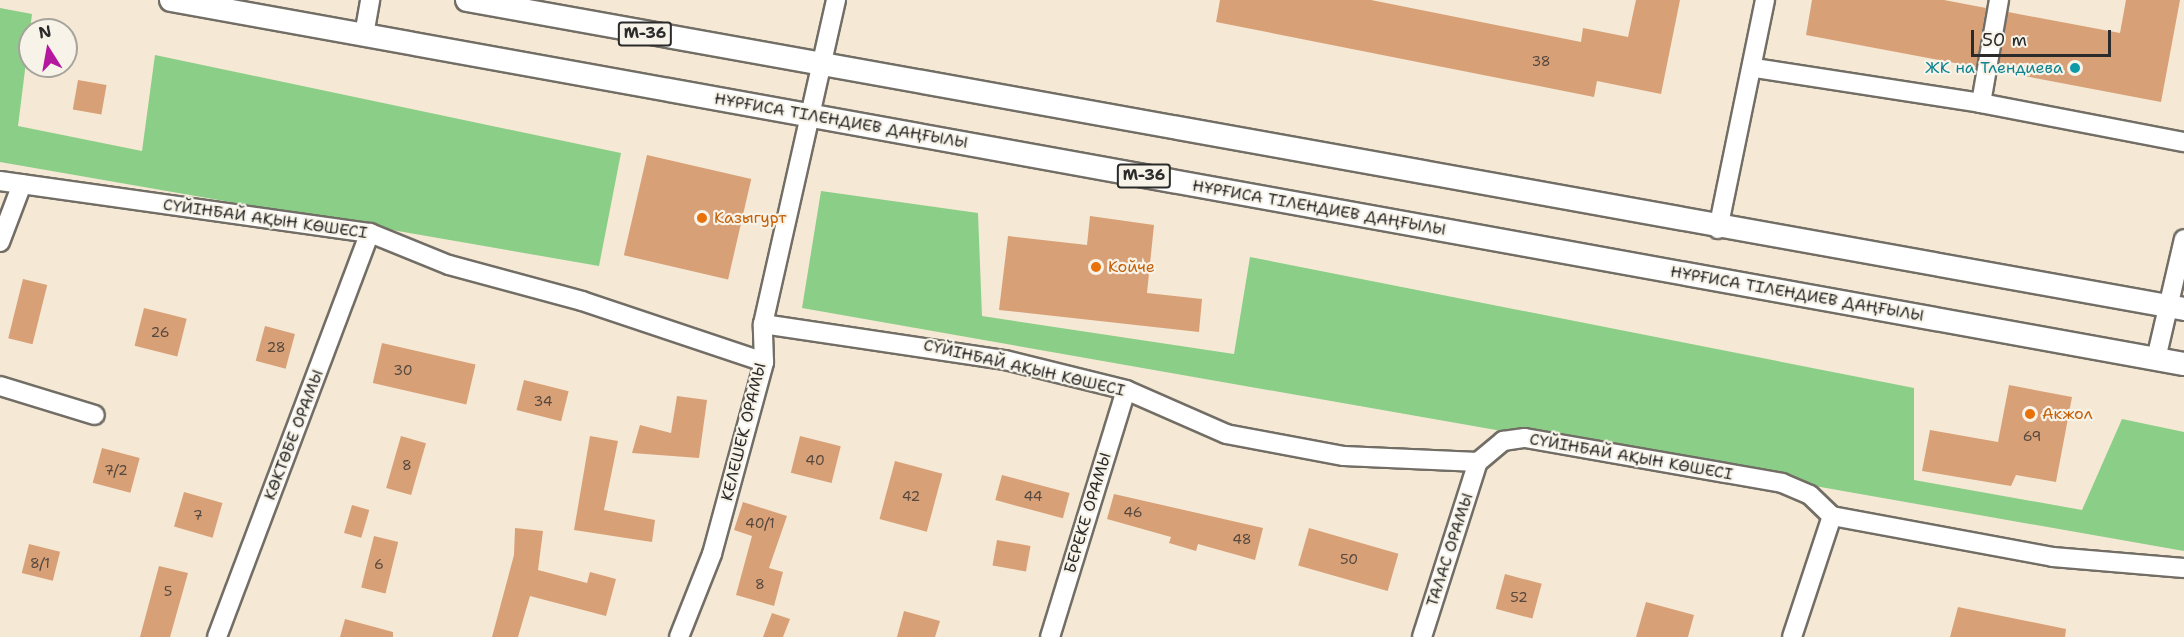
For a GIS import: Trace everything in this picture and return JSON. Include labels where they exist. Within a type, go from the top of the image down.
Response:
[{"type":"main road","name":"НҰРҒИСА ТІЛЕНДИЕВ ДАҢҒЫЛЫ","points":[[171,0],[2184,364]]},
{"type":"main road","name":"M-36","points":[[467,0],[823,68],[1718,229],[2175,307]]},
{"type":"street","points":[[364,35],[370,0]]},
{"type":"street","name":"КЕЛЕШЕК ОРАМЫ","points":[[679,637],[712,554],[764,362],[763,324],[814,116],[836,0]]},
{"type":"street","points":[[1718,229],[1755,68],[1765,0]]},
{"type":"street","points":[[1981,103],[1999,0]]},
{"type":"street","points":[[1755,68],[1981,103],[2184,142]]},
{"type":"street","name":"СҮЙІНБАЙ АҚЫН КӨШЕСІ","points":[[0,181],[370,233],[449,265],[582,301],[764,362]]},
{"type":"street","points":[[0,242],[22,184]]},
{"type":"street","name":"КӨКТӨБЕ ОРАМЫ","points":[[217,637],[370,233]]},
{"type":"street","points":[[2156,359],[2175,307],[2184,239]]},
{"type":"street","name":"СҮЙІНБАЙ АҚЫН КӨШЕСІ","points":[[763,324],[903,341],[1126,390],[1226,434],[1344,456],[1478,462],[1503,441],[1525,438],[1782,483],[1810,495],[1832,516]]},
{"type":"street","points":[[0,386],[95,415]]},
{"type":"street","name":"БЕРЕКЕ ОРАМЫ","points":[[1050,637],[1126,390]]},
{"type":"street","name":"ТАЛАС ОРАМЫ","points":[[1422,637],[1478,462]]},
{"type":"street","points":[[1792,637],[1832,516],[2053,557],[2184,568]]},
{"type":"green space","points":[[0,8],[32,14],[32,18],[18,18],[18,78],[24,78],[18,126],[142,151],[155,55],[621,153],[599,266],[0,162]]},
{"type":"green space","points":[[821,191],[978,213],[982,316],[1234,354],[1250,257],[1914,388],[1914,480],[2082,510],[2122,419],[2184,432],[2184,551],[802,308]]},
{"type":"building","points":[[1220,0],[1371,0],[1581,42],[1583,28],[1628,37],[1636,0],[1680,0],[1661,94],[1597,81],[1594,97],[1216,22]]},
{"type":"building","points":[[1812,0],[1944,0],[1986,8],[1976,67],[1806,35]]},
{"type":"building","points":[[2126,0],[2180,0],[2161,102],[1998,71],[2008,12],[2120,33]]},
{"type":"building","points":[[78,80],[107,85],[101,115],[73,110]]},
{"type":"building","points":[[647,155],[751,179],[728,279],[624,255]]},
{"type":"building","points":[[1090,216],[1154,225],[1147,293],[1202,299],[1199,332],[999,310],[1008,236],[1087,245]]},
{"type":"building","points":[[23,279],[47,285],[33,344],[8,338]]},
{"type":"building","points":[[144,308],[187,319],[177,356],[135,346]]},
{"type":"building","points":[[265,326],[295,334],[286,369],[256,361]]},
{"type":"building","points":[[382,343],[476,365],[466,405],[373,383]]},
{"type":"building","points":[[524,380],[569,391],[561,421],[517,410]]},
{"type":"building","points":[[2009,385],[2072,397],[2056,482],[2016,475],[2011,486],[1922,471],[1930,430],[1998,442]]},
{"type":"building","points":[[677,396],[707,400],[699,458],[632,453],[640,425],[671,433]]},
{"type":"building","points":[[401,436],[426,443],[411,495],[386,488]]},
{"type":"building","points":[[590,436],[618,441],[604,510],[655,520],[652,542],[574,530]]},
{"type":"building","points":[[800,436],[841,446],[832,483],[791,473]]},
{"type":"building","points":[[102,448],[140,458],[130,493],[93,483]]},
{"type":"building","points":[[895,461],[942,474],[927,532],[879,519]]},
{"type":"building","points":[[1002,475],[1070,493],[1063,518],[995,500]]},
{"type":"building","points":[[184,492],[222,503],[213,538],[174,527]]},
{"type":"building","points":[[1114,494],[1263,528],[1255,560],[1198,544],[1196,551],[1169,543],[1171,537],[1107,519]]},
{"type":"building","points":[[743,502],[787,516],[769,568],[783,572],[774,606],[736,595],[752,536],[734,530]]},
{"type":"building","points":[[352,505],[369,510],[361,538],[344,533]]},
{"type":"building","points":[[515,528],[543,531],[538,570],[587,583],[590,572],[616,579],[606,616],[530,596],[518,637],[492,637],[514,555]]},
{"type":"building","points":[[1309,528],[1398,554],[1388,591],[1298,565]]},
{"type":"building","points":[[374,536],[398,542],[385,593],[361,587]]},
{"type":"building","points":[[997,540],[1030,546],[1026,572],[992,566]]},
{"type":"building","points":[[29,544],[60,552],[53,581],[22,573]]},
{"type":"building","points":[[159,566],[188,573],[170,637],[140,637]]},
{"type":"building","points":[[1505,574],[1542,584],[1532,619],[1496,609]]},
{"type":"building","points":[[1646,602],[1694,615],[1688,637],[1636,637]]},
{"type":"building","points":[[1958,607],[2066,629],[2065,637],[1950,637]]},
{"type":"building","points":[[904,611],[940,621],[935,637],[897,637]]},
{"type":"building","points":[[772,613],[790,619],[783,637],[763,637]]},
{"type":"building","points":[[345,619],[393,632],[393,637],[340,637]]},
{"type":"place","name":"ЖК на Тлендиева","points":[[2075,68]]},
{"type":"place","name":"Казыгурт","points":[[702,218]]},
{"type":"place","name":"Койче","points":[[1096,267]]},
{"type":"place","name":"Акжол","points":[[2030,414]]}]
